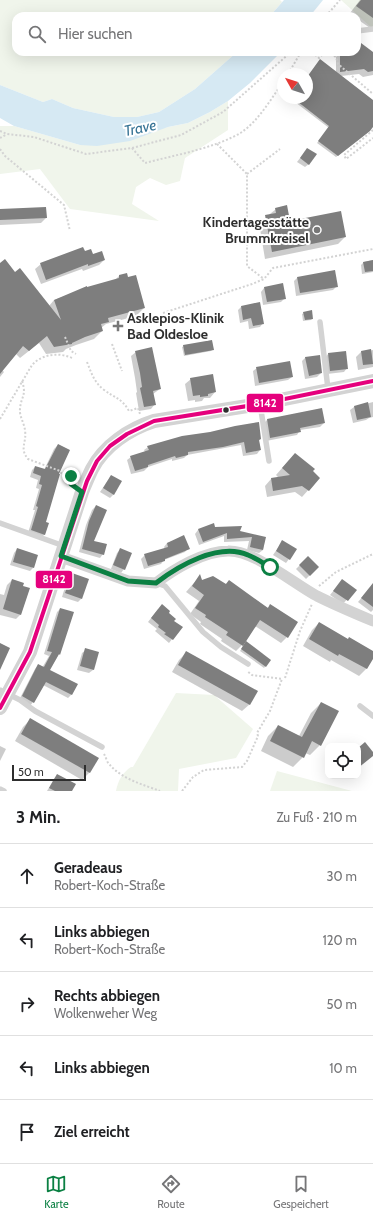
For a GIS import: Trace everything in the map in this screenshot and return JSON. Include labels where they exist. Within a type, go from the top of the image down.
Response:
[{"type":"street","points":[[0,708],[4,691],[30,652],[82,492],[92,469],[112,444],[126,433],[145,424],[183,416],[260,404],[373,381]]},
{"type":"street","points":[[63,551],[128,581],[156,583],[172,571],[208,554],[228,551],[247,554],[314,594],[373,621]]},
{"type":"lane","points":[[361,30],[373,29]]},
{"type":"lane","points":[[320,322],[328,390]]},
{"type":"lane","points":[[260,404],[269,461]]},
{"type":"lane","points":[[0,524],[63,551]]},
{"type":"lane","points":[[156,583],[165,586],[203,632],[221,647],[248,664]]},
{"type":"lane","points":[[4,691],[35,711],[102,747]]},
{"type":"lane","points":[[360,706],[373,716]]},
{"type":"lane","points":[[0,789],[4,791]]},
{"type":"path","points":[[330,12],[340,0]]},
{"type":"path","points":[[0,131],[7,134],[34,137],[86,154],[132,148],[181,135],[223,112],[286,56]]},
{"type":"path","points":[[292,68],[299,56]]},
{"type":"path","points":[[334,56],[336,57],[338,64],[373,94]]},
{"type":"path","points":[[132,148],[145,163],[217,144],[241,132],[248,126],[277,90]]},
{"type":"path","points":[[373,130],[344,155],[346,159],[373,138]]},
{"type":"path","points":[[0,138],[7,134]]},
{"type":"path","points":[[217,144],[247,174],[248,266],[264,279]]},
{"type":"path","points":[[0,149],[5,156],[64,205],[70,231]]},
{"type":"path","points":[[247,174],[280,149]]},
{"type":"path","points":[[163,313],[252,284],[264,279],[273,268],[373,249]]},
{"type":"path","points":[[65,337],[71,351],[76,354]]},
{"type":"path","points":[[112,344],[122,371]]},
{"type":"path","points":[[0,419],[22,381],[37,359],[62,355],[72,358]]},
{"type":"path","points":[[87,362],[93,379],[102,388],[119,398],[129,411],[138,408],[145,424]]},
{"type":"path","points":[[22,381],[24,396],[20,410],[26,438],[23,447],[25,456],[28,460],[71,476],[71,484],[82,492]]},
{"type":"path","points":[[182,791],[193,777],[204,770],[242,767],[247,761],[258,736],[257,733],[270,711],[283,679],[314,594],[336,572],[373,554]]},
{"type":"path","points":[[102,747],[109,765],[120,774],[133,781],[160,791]]},
{"type":"shaded area","points":[[0,0],[280,0],[282,2],[273,12],[12,12],[12,56],[232,56],[195,89],[159,112],[137,117],[114,117],[73,108],[52,99],[43,102],[0,85]]},
{"type":"shaded area","points":[[341,0],[373,0],[373,29],[361,18],[361,12],[354,12]]},
{"type":"shaded area","points":[[228,101],[228,130],[185,158],[180,181],[166,185],[150,178],[136,187],[132,204],[159,221],[70,209],[40,169],[0,174],[0,126],[14,126],[80,145],[188,123]]},
{"type":"shaded area","points":[[176,693],[214,695],[253,729],[236,758],[179,769],[178,791],[116,791],[121,778],[128,769],[133,767]]},
{"type":"shaded area","points":[[277,771],[352,791],[270,791]]},
{"type":"water","points":[[284,0],[323,0],[313,12],[274,12]]},
{"type":"water","name":"Trave","points":[[232,56],[277,56],[250,83],[228,101],[210,112],[188,123],[168,127],[130,141],[97,146],[80,145],[14,126],[0,118],[0,85],[43,102],[52,99],[73,108],[114,117],[137,117],[159,112],[195,89]]},
{"type":"building","points":[[361,0],[373,0],[373,18],[356,6]]},
{"type":"building","points":[[361,43],[373,52],[373,71],[368,72],[364,69],[340,72],[340,56],[361,56]]},
{"type":"building","points":[[320,59],[373,100],[373,127],[338,156],[318,141],[329,126],[301,104],[313,104],[313,69]]},
{"type":"building","points":[[307,148],[317,154],[309,165],[300,158]]},
{"type":"building","points":[[287,205],[290,221],[341,211],[346,237],[272,252],[265,215],[276,213],[275,208]]},
{"type":"building","points":[[46,207],[47,218],[0,220],[0,209]]},
{"type":"building","points":[[83,247],[85,251],[91,249],[93,254],[102,251],[105,260],[88,266],[88,264],[46,280],[40,263]]},
{"type":"building","points":[[5,259],[15,272],[20,268],[61,320],[54,300],[87,286],[119,278],[119,275],[127,273],[128,277],[136,275],[145,308],[108,318],[109,322],[101,324],[103,331],[85,337],[72,344],[54,347],[47,336],[29,351],[23,346],[0,374],[0,263]]},
{"type":"building","points":[[373,260],[373,271],[365,272],[363,262]]},
{"type":"building","points":[[335,270],[338,287],[300,293],[297,277]]},
{"type":"building","points":[[283,283],[286,299],[267,302],[264,287]]},
{"type":"building","points":[[260,302],[264,324],[253,326],[251,318],[243,320],[241,306]]},
{"type":"building","points":[[312,310],[313,319],[305,320],[303,312]]},
{"type":"building","points":[[212,340],[214,350],[185,355],[183,345]]},
{"type":"building","points":[[152,347],[161,389],[153,391],[156,405],[144,407],[140,388],[142,387],[140,373],[135,351]]},
{"type":"building","points":[[371,349],[373,364],[363,365],[361,351]]},
{"type":"building","points":[[346,351],[348,369],[330,371],[328,353]]},
{"type":"building","points":[[320,355],[322,373],[309,376],[305,357]]},
{"type":"building","points":[[290,361],[293,377],[259,383],[256,367]]},
{"type":"building","points":[[213,374],[216,392],[208,394],[208,396],[193,396],[190,378]]},
{"type":"building","points":[[368,402],[371,417],[357,420],[354,406]]},
{"type":"building","points":[[322,408],[325,423],[300,428],[301,432],[270,438],[267,419]]},
{"type":"building","points":[[259,422],[261,439],[259,440],[261,450],[246,453],[244,442],[223,447],[188,452],[188,455],[176,458],[175,456],[135,471],[130,456],[149,450],[147,446],[182,436]]},
{"type":"building","points":[[58,444],[70,450],[59,474],[46,522],[49,523],[45,535],[31,530],[38,507],[36,506],[42,485],[39,484],[41,476],[33,473],[35,466],[45,469]]},
{"type":"building","points":[[295,453],[315,469],[313,471],[320,478],[309,491],[302,486],[273,491],[271,478],[290,475],[282,468]]},
{"type":"building","points":[[111,475],[122,481],[114,495],[103,488]]},
{"type":"building","points":[[96,505],[107,510],[94,541],[107,544],[104,555],[82,549],[89,521]]},
{"type":"building","points":[[214,523],[215,527],[242,526],[240,531],[266,537],[263,550],[250,547],[252,537],[227,539],[227,533],[203,542],[198,529]]},
{"type":"building","points":[[184,535],[190,549],[165,559],[165,561],[148,566],[144,554],[168,547],[167,543]]},
{"type":"building","points":[[282,540],[297,549],[290,560],[276,551]]},
{"type":"building","points":[[17,548],[38,555],[34,568],[13,562]]},
{"type":"building","points":[[120,548],[132,553],[125,570],[113,565]]},
{"type":"building","points":[[308,556],[319,567],[310,576],[299,565]]},
{"type":"building","points":[[72,573],[89,579],[82,599],[65,593]]},
{"type":"building","points":[[200,574],[202,580],[213,576],[226,584],[229,580],[268,608],[270,604],[298,622],[288,638],[260,620],[243,646],[226,635],[228,632],[205,617],[206,615],[195,608],[204,595],[192,586]]},
{"type":"building","points":[[12,579],[24,583],[23,586],[30,588],[21,615],[3,609]]},
{"type":"building","points":[[342,579],[357,590],[348,601],[333,591]]},
{"type":"building","points":[[373,583],[373,607],[361,598]]},
{"type":"building","points":[[162,604],[176,619],[174,621],[183,627],[173,640],[164,634],[166,633],[158,627],[159,625],[151,618]]},
{"type":"building","points":[[60,608],[74,612],[60,655],[59,654],[50,670],[78,684],[72,695],[46,682],[34,703],[22,696],[38,664],[44,667],[52,652],[47,651]]},
{"type":"building","points":[[319,622],[348,639],[349,637],[373,651],[373,659],[367,669],[339,654],[338,656],[309,639]]},
{"type":"building","points":[[246,641],[271,660],[266,667],[241,649]]},
{"type":"building","points":[[0,643],[10,648],[0,670]]},
{"type":"building","points":[[85,648],[99,652],[94,670],[80,666]]},
{"type":"building","points":[[186,651],[258,691],[250,705],[178,665]]},
{"type":"building","points":[[321,702],[339,711],[321,746],[312,741],[304,758],[270,741],[278,725],[302,737]]},
{"type":"building","points":[[30,718],[99,758],[90,773],[21,734]]},
{"type":"building","points":[[365,742],[373,752],[373,756],[361,766],[361,745]]},
{"type":"building","points":[[57,774],[76,784],[72,791],[55,791],[49,788]]},
{"type":"transit line","name":"8142","points":[[0,708],[30,652],[87,481],[97,461],[110,446],[127,434],[154,421],[260,404],[373,381]]},
{"type":"place","name":"Kindertagesstätte Brummkreisel","points":[[317,230]]},
{"type":"place","name":"Asklepios-Klinik Bad Oldesloe","points":[[118,326]]},
{"type":"route","points":[[71,476],[71,484],[82,492],[61,556],[128,581],[156,583],[172,571],[208,554],[228,551],[247,554],[270,567]]}]
